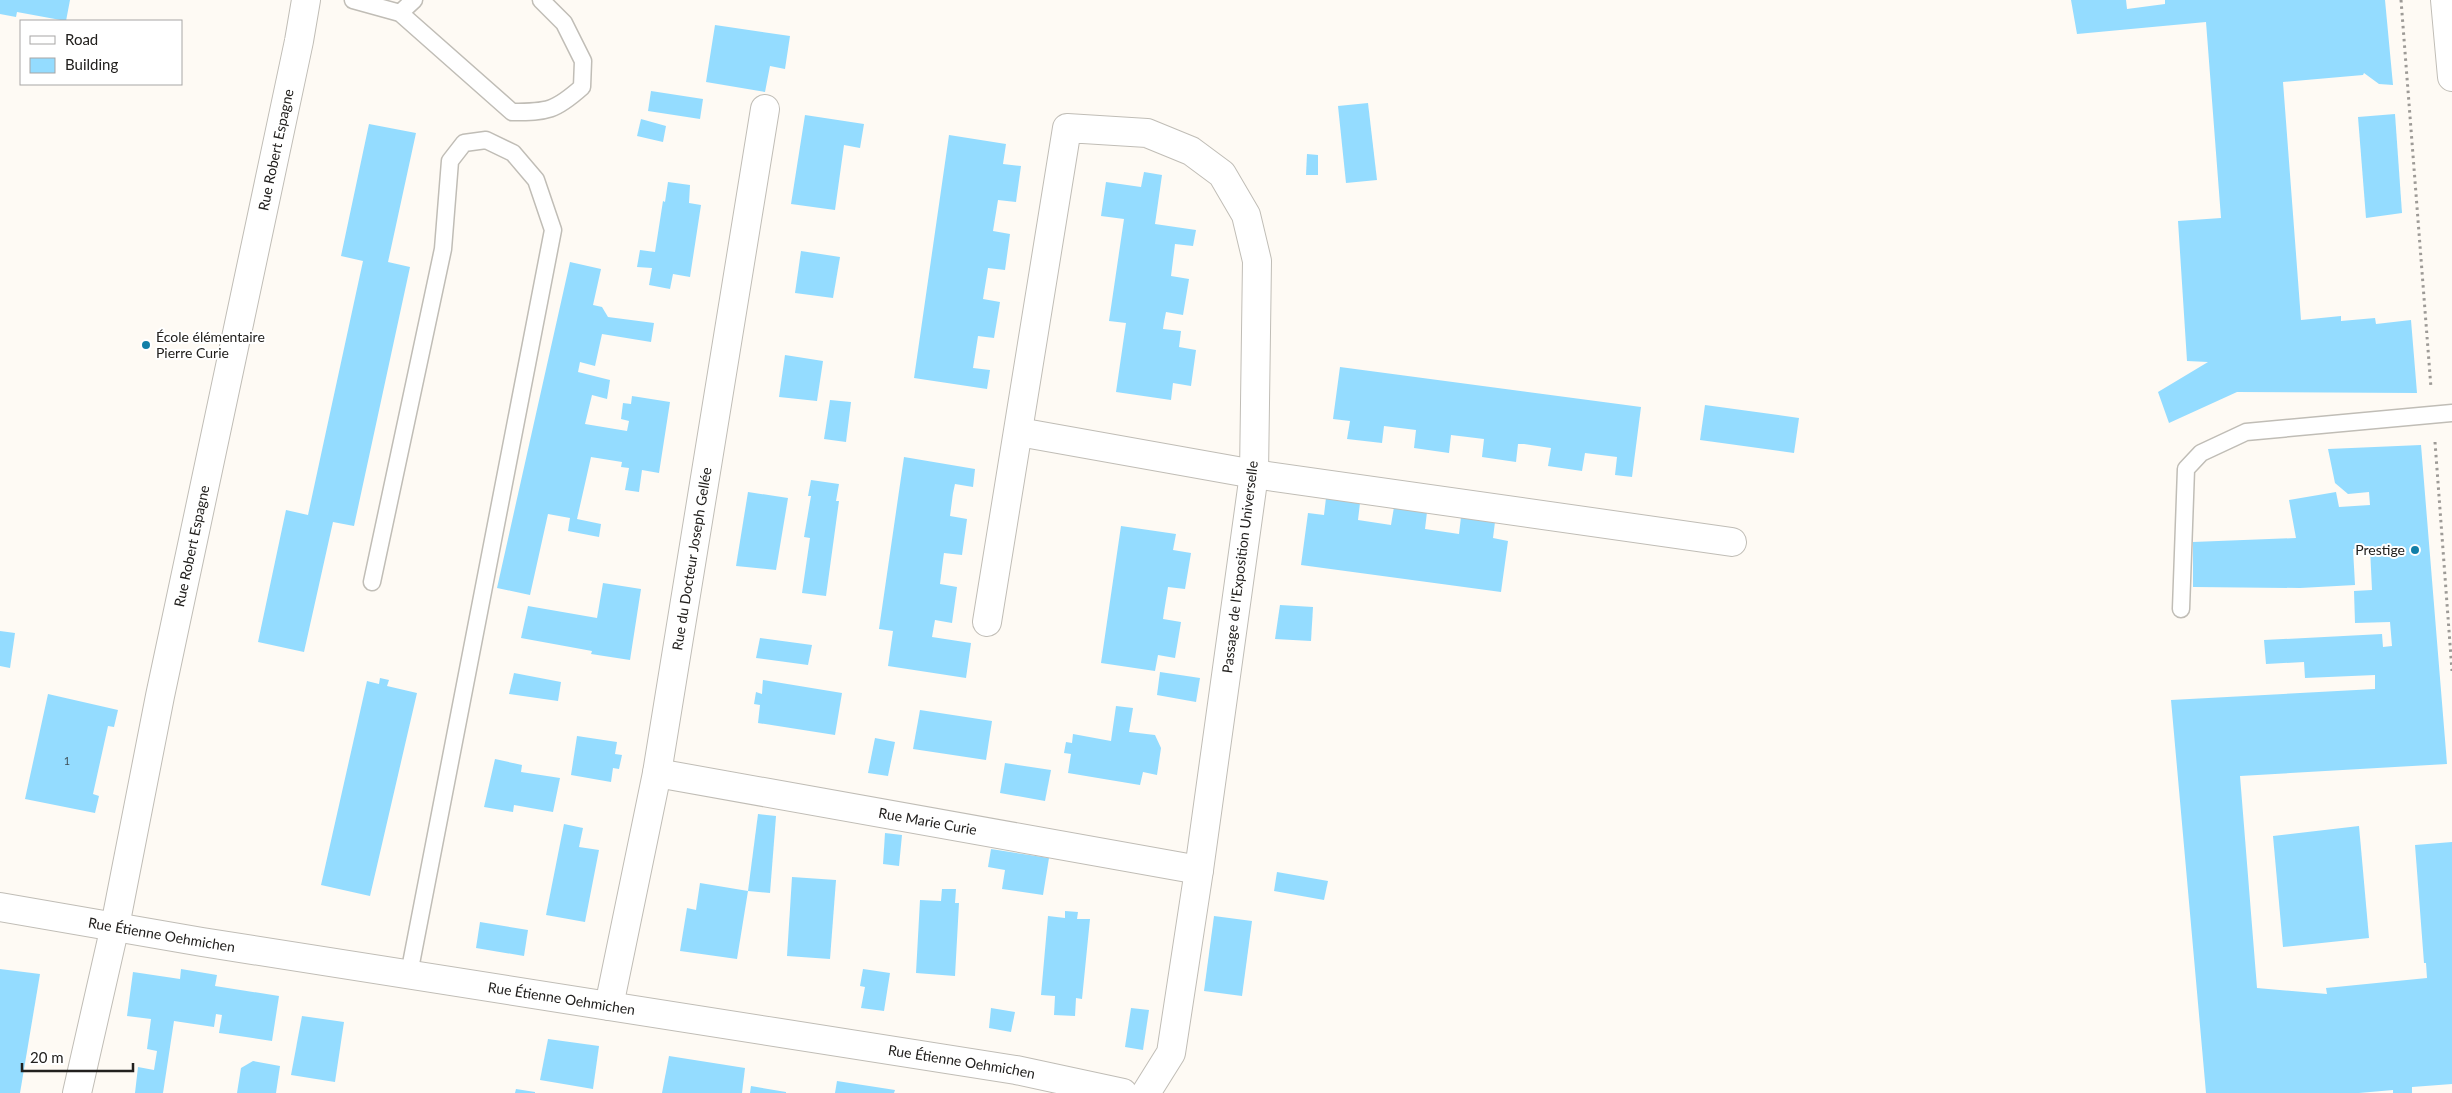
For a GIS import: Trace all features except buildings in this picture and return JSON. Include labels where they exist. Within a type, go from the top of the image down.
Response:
[{"type":"street","name":"Rue Robert Espagne","points":[[77,1093],[115,926],[162,686],[300,41],[306,0]]},
{"type":"street","points":[[2445,0],[2452,77]]},
{"type":"street","name":"Rue du Docteur Joseph Gellée","points":[[610,1006],[657,773],[764,109]]},
{"type":"street","name":"Passage de l'Exposition Universelle","points":[[1018,432],[1066,128],[1147,133],[1191,151],[1222,174],[1246,215],[1257,260],[1254,474],[1199,870],[1171,1053],[1146,1093]]},
{"type":"street","points":[[987,622],[1018,432],[1254,474],[1732,542]]},
{"type":"street","name":"Rue Marie Curie","points":[[657,773],[1199,870]]},
{"type":"street","name":"Rue Étienne Oehmichen","points":[[0,907],[1016,1070],[1123,1093]]},
{"type":"lane","points":[[353,0],[400,13],[512,112],[542,112],[562,105],[582,87],[583,61],[564,23],[542,0]]},
{"type":"lane","points":[[400,13],[414,0]]},
{"type":"lane","points":[[372,582],[443,250],[450,161],[464,143],[486,140],[513,153],[536,180],[553,230],[409,974]]},
{"type":"lane","points":[[2181,609],[2186,469],[2202,454],[2246,432],[2433,417],[2452,413]]},
{"type":"path","points":[[2401,0],[2452,671]]},
{"type":"place","name":"École élémentaire Pierre Curie","points":[[146,345]]},
{"type":"place","name":"Prestige","points":[[2415,550]]}]
